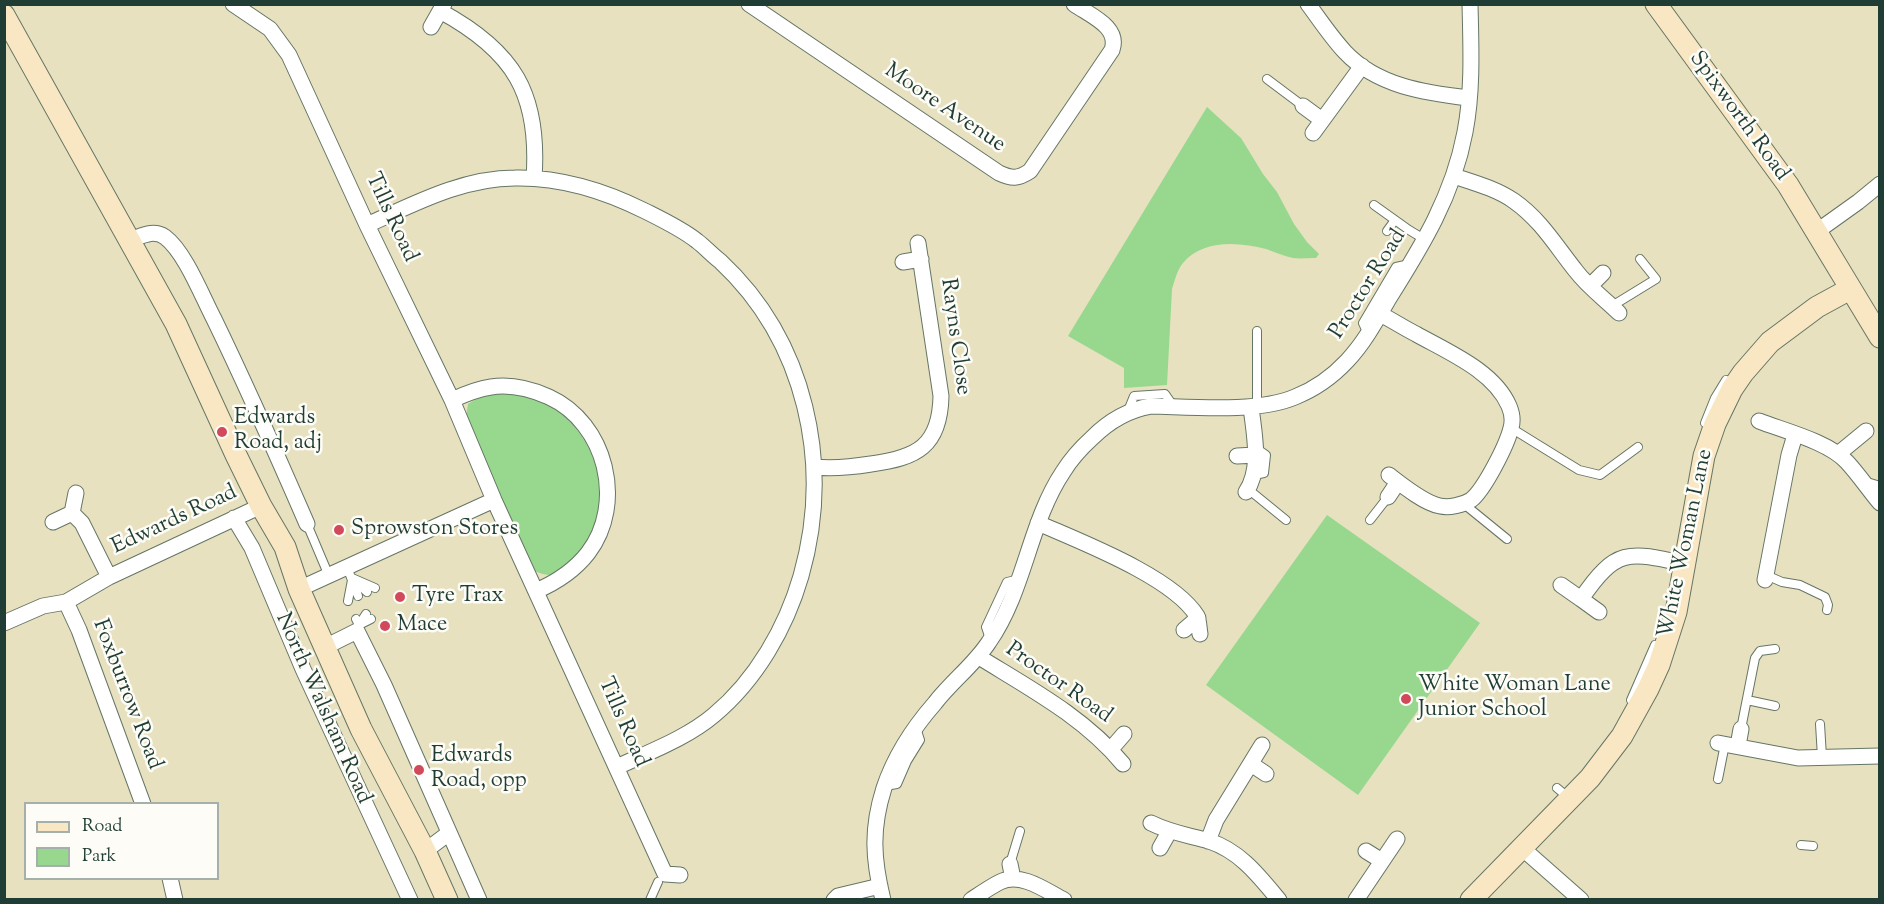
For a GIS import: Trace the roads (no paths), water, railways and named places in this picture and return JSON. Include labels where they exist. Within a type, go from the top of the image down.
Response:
[{"type":"street","name":"Tills Road","points":[[233,4],[270,29],[279,38],[289,55],[367,225],[452,400],[494,500],[668,877]]},
{"type":"street","name":"Moore Avenue","points":[[749,4],[999,173],[1010,178],[1021,177],[1030,171],[1112,50],[1115,41],[1113,33],[1074,4]]},
{"type":"street","points":[[1308,4],[1346,54],[1382,78],[1428,93],[1469,98]]},
{"type":"street","name":"Proctor Road","points":[[834,900],[838,896],[882,893],[875,865],[874,841],[879,805],[898,756],[935,702],[979,657],[990,640],[1007,610],[1020,579],[1038,523],[1062,472],[1081,448],[1105,426],[1128,412],[1151,406],[1254,407],[1295,398],[1332,375],[1349,359],[1368,334],[1424,239],[1454,176],[1465,131],[1469,98],[1470,4]]},
{"type":"street","name":"Spixworth Road","points":[[1656,4],[1788,185],[1880,337]]},
{"type":"street","points":[[431,27],[442,8],[491,46],[518,78],[534,130],[536,154],[534,178]]},
{"type":"street","name":"North Walsham Road","points":[[4,15],[176,324],[261,506],[285,547],[299,589],[361,729],[425,851],[447,900]]},
{"type":"street","points":[[1313,133],[1362,66]]},
{"type":"street","points":[[1303,106],[1322,120]]},
{"type":"street","points":[[1454,176],[1491,189],[1513,200],[1533,215],[1577,272],[1615,310]]},
{"type":"street","points":[[367,225],[445,191],[472,183],[513,177],[534,178],[589,188],[624,200],[664,220],[698,241],[732,273],[757,303],[772,326],[791,364],[804,399],[815,467],[814,511],[808,553],[796,596],[761,662],[738,692],[713,716],[682,736],[617,767]]},
{"type":"street","points":[[1816,232],[1880,184]]},
{"type":"street","points":[[130,240],[152,232],[163,235],[176,247],[257,409],[307,524]]},
{"type":"street","name":"Rayns Close","points":[[815,467],[838,469],[891,462],[910,456],[923,447],[934,432],[940,416],[941,396],[918,243]]},
{"type":"street","name":"Rayns Close","points":[[903,262],[921,260]]},
{"type":"street","points":[[1590,286],[1603,273]]},
{"type":"street","name":"White Woman Lane","points":[[1471,900],[1522,848],[1564,793],[1590,778],[1648,689],[1672,627],[1684,573],[1704,456],[1723,405],[1743,373],[1770,342],[1817,307],[1850,289]]},
{"type":"street","points":[[1380,314],[1465,360],[1493,383],[1509,405],[1512,416],[1511,428],[1505,445],[1480,490],[1471,499],[1463,504],[1440,506],[1427,501],[1394,479],[1388,497]]},
{"type":"street","points":[[452,400],[471,391],[493,387],[515,387],[536,391],[556,400],[573,413],[588,429],[599,448],[606,469],[608,491],[606,512],[599,533],[588,552],[574,569],[556,582],[536,591]]},
{"type":"street","points":[[1249,485],[1256,452],[1254,407]]},
{"type":"street","points":[[1759,421],[1826,446],[1838,454],[1880,503]]},
{"type":"street","points":[[1838,454],[1866,431]]},
{"type":"street","points":[[1765,578],[1795,435]]},
{"type":"street","points":[[1237,456],[1256,452]]},
{"type":"street","points":[[53,522],[72,513],[76,493]]},
{"type":"street","points":[[299,589],[328,576],[350,573],[494,500]]},
{"type":"street","name":"Edwards Road","points":[[4,623],[43,606],[66,602],[109,578],[261,506]]},
{"type":"street","name":"Edwards Road","points":[[72,513],[82,523],[109,578]]},
{"type":"street","name":"North Walsham Road","points":[[234,518],[252,548],[303,669],[410,900]]},
{"type":"street","points":[[1038,523],[1136,568],[1167,587],[1198,618],[1200,634]]},
{"type":"street","points":[[1581,599],[1596,578],[1614,561],[1631,555],[1662,559],[1684,573]]},
{"type":"street","points":[[1561,585],[1599,612]]},
{"type":"street","name":"Foxburrow Road","points":[[66,602],[79,630],[142,802]]},
{"type":"street","points":[[1184,630],[1198,618]]},
{"type":"street","points":[[358,625],[479,900]]},
{"type":"street","name":"North Walsham Road","points":[[325,647],[358,625]]},
{"type":"street","name":"Proctor Road","points":[[979,657],[1080,721],[1123,764]]},
{"type":"street","points":[[1727,745],[1741,729]]},
{"type":"street","name":"Proctor Road","points":[[1110,749],[1124,734]]},
{"type":"street","points":[[1208,841],[1216,820],[1262,745]]},
{"type":"street","points":[[1727,745],[1798,758],[1880,756]]},
{"type":"street","points":[[1251,764],[1266,774]]},
{"type":"street","points":[[1151,823],[1169,832],[1208,841],[1235,854],[1252,868],[1279,900]]},
{"type":"street","points":[[1160,848],[1169,832]]},
{"type":"street","points":[[425,851],[449,833]]},
{"type":"street","points":[[1356,900],[1397,839]]},
{"type":"street","points":[[1522,848],[1581,900]]},
{"type":"street","points":[[1366,851],[1382,861]]},
{"type":"street","points":[[970,900],[1002,881],[1012,871],[1057,898]]},
{"type":"street","points":[[170,880],[175,900]]},
{"type":"lane","points":[[1267,79],[1303,106]]},
{"type":"lane","points":[[1374,205],[1424,239]]},
{"type":"lane","points":[[1387,231],[1395,220]]},
{"type":"lane","points":[[1615,310],[1656,279],[1640,259]]},
{"type":"lane","points":[[1368,334],[1363,323],[1396,267],[1410,264]]},
{"type":"lane","points":[[1254,407],[1257,331]]},
{"type":"lane","points":[[1743,360],[1770,342]]},
{"type":"lane","points":[[1704,456],[1702,436],[1707,417],[1714,398],[1731,372]]},
{"type":"lane","points":[[1511,428],[1579,470],[1600,475],[1638,447]]},
{"type":"lane","points":[[1860,480],[1880,489]]},
{"type":"lane","points":[[1249,485],[1286,520]]},
{"type":"lane","points":[[1370,520],[1388,497]]},
{"type":"lane","points":[[1463,504],[1507,539]]},
{"type":"lane","points":[[307,524],[328,576]]},
{"type":"lane","points":[[350,573],[375,588]]},
{"type":"lane","points":[[350,573],[367,592]]},
{"type":"lane","points":[[350,573],[358,597]]},
{"type":"lane","points":[[348,601],[350,573]]},
{"type":"lane","points":[[1629,705],[1684,573]]},
{"type":"lane","points":[[1765,578],[1800,585],[1825,597],[1827,610]]},
{"type":"lane","points":[[358,625],[368,617]]},
{"type":"lane","points":[[1741,729],[1755,658],[1760,651],[1775,649]]},
{"type":"lane","points":[[1747,700],[1775,706]]},
{"type":"lane","points":[[1820,724],[1822,757]]},
{"type":"lane","points":[[1718,779],[1727,745]]},
{"type":"lane","points":[[1012,871],[1020,831]]},
{"type":"lane","points":[[1801,845],[1813,846]]},
{"type":"lane","points":[[650,900],[668,877]]},
{"type":"place","name":"Edwards Road, adj","points":[[222,432]]},
{"type":"place","name":"Sprowston Stores","points":[[339,530]]},
{"type":"place","name":"Tyre Trax","points":[[400,597]]},
{"type":"place","name":"Mace","points":[[385,626]]},
{"type":"place","name":"White Woman Lane Junior School","points":[[1406,699]]},
{"type":"place","name":"Edwards Road, opp","points":[[419,770]]}]
